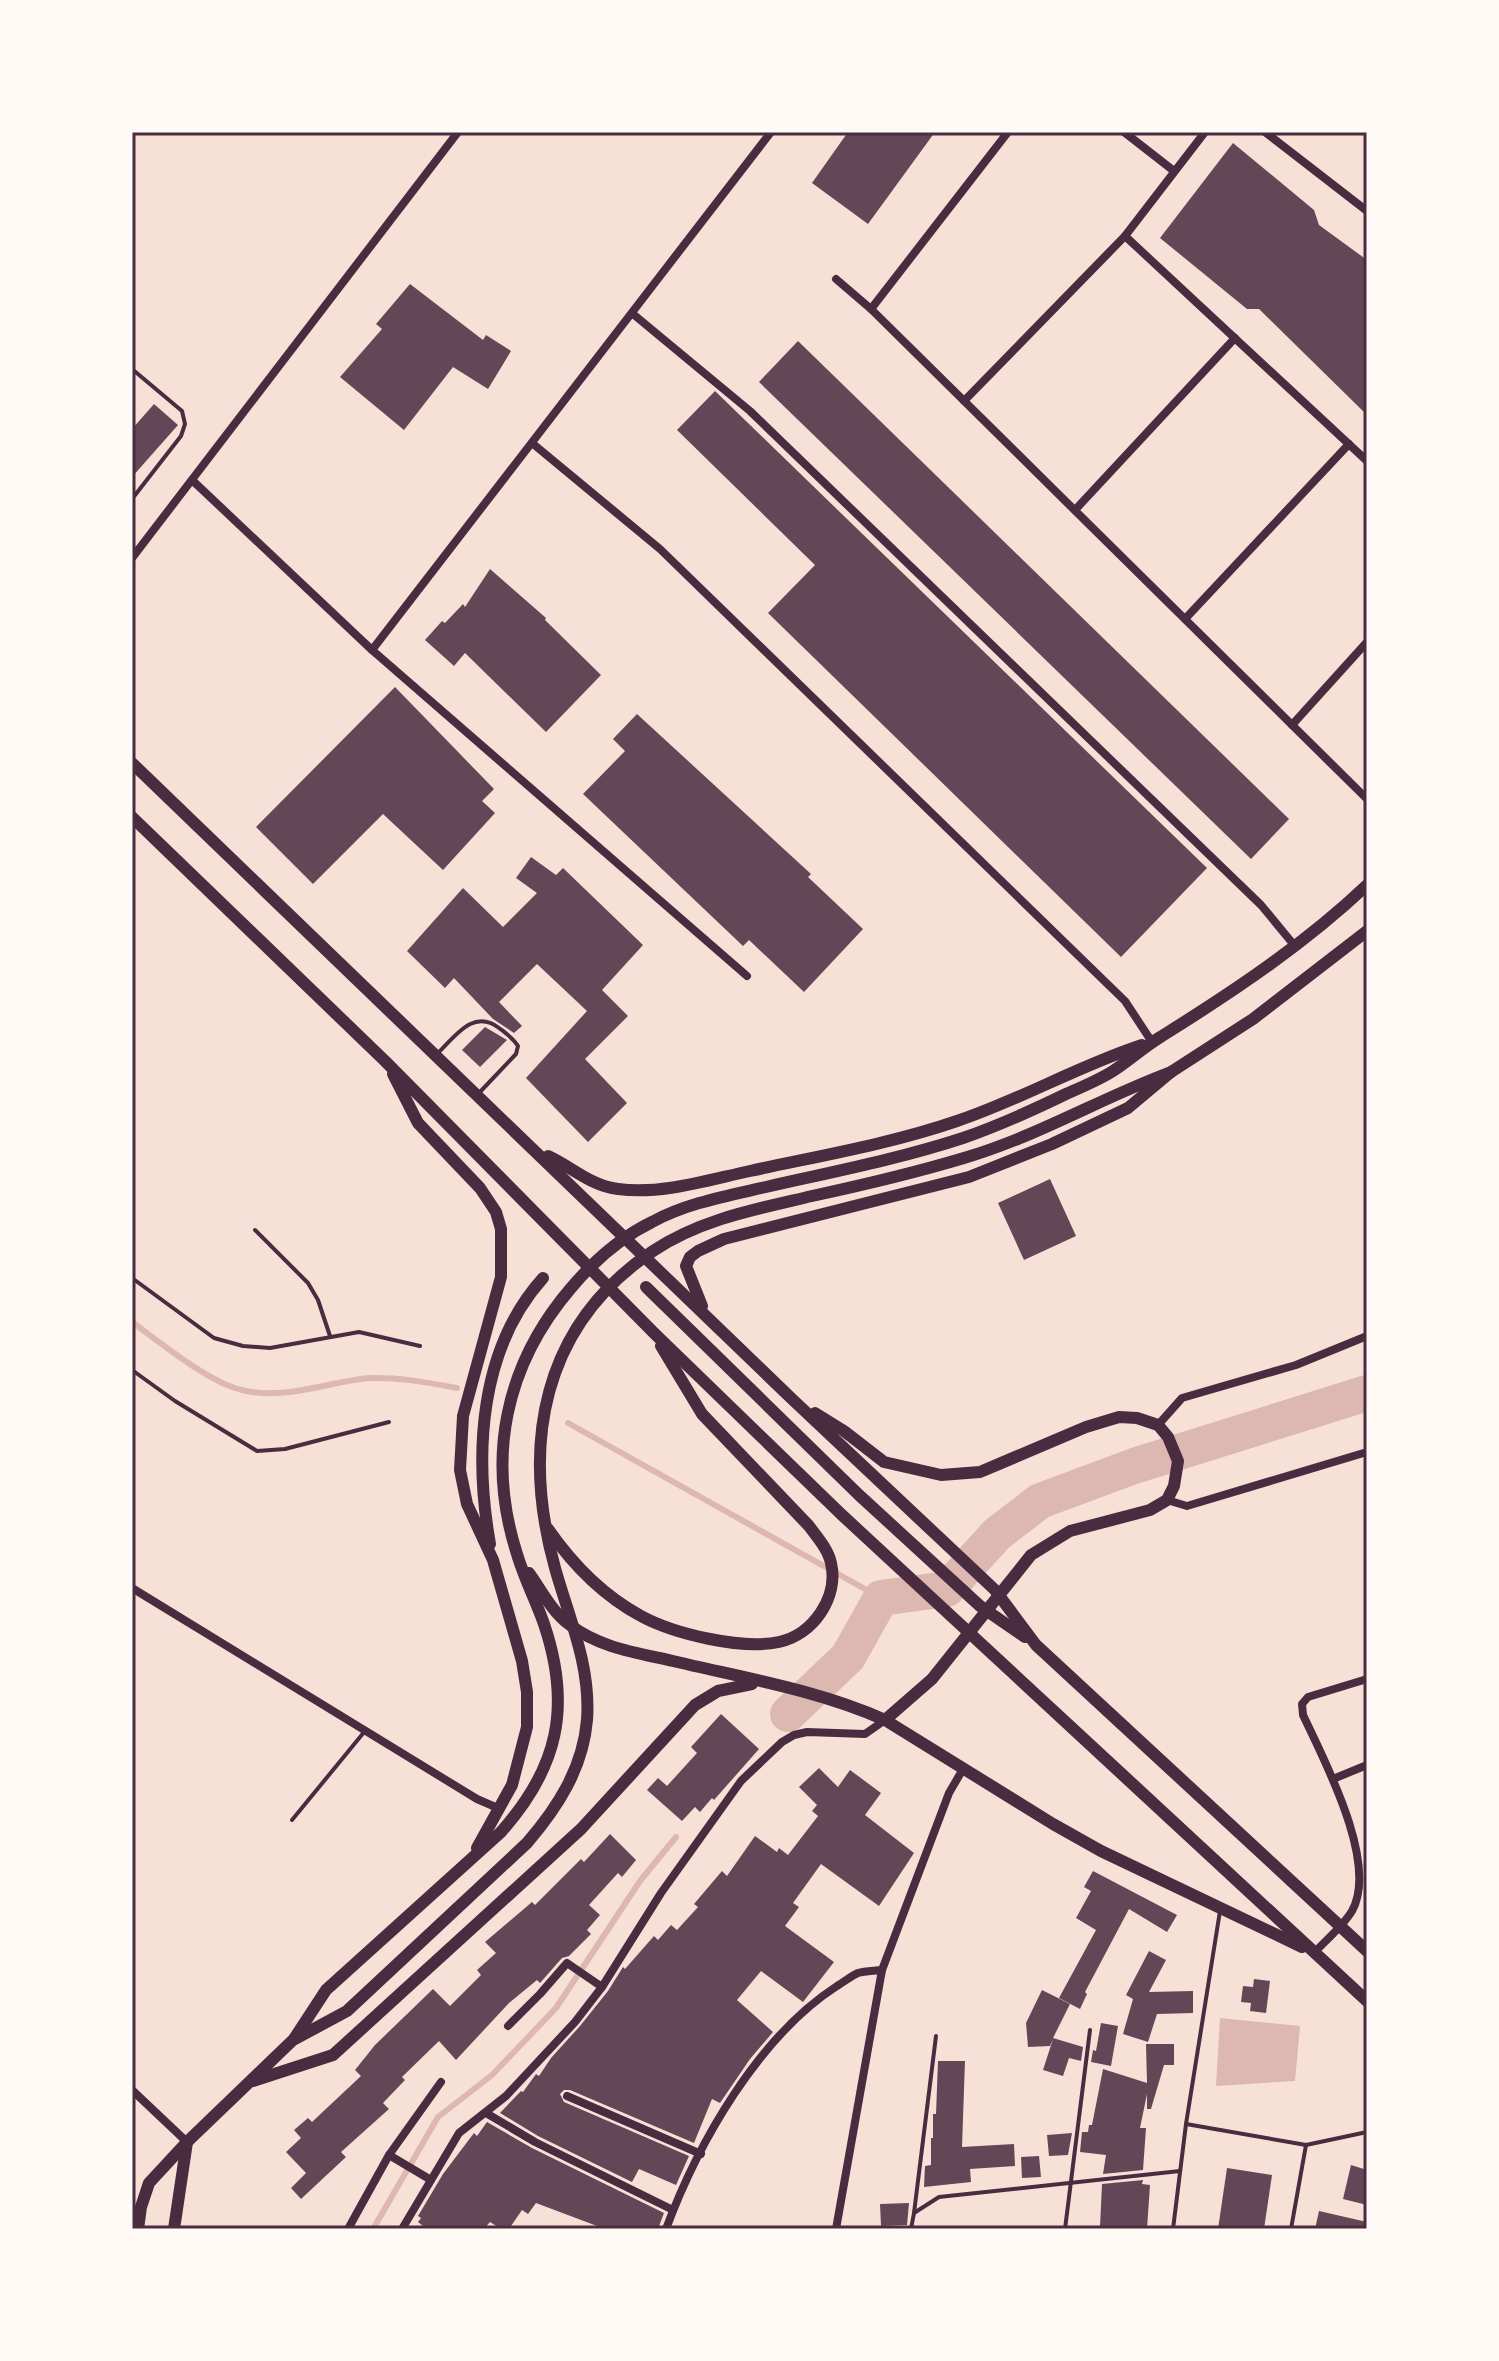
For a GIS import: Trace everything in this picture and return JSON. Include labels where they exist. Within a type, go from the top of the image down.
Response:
[{"type":"main road","points":[[132,763],[792,1399],[995,1590],[1036,1645]]},
{"type":"main road","points":[[132,817],[385,1061],[654,1333],[842,1515],[1367,2001]]},
{"type":"main road","points":[[138,2229],[149,2183],[294,2039],[326,1990],[470,1860],[523,1807],[538,1784],[556,1732],[557,1680],[545,1627],[516,1554],[502,1472],[502,1443],[511,1396],[544,1324],[586,1271],[634,1231],[679,1210],[964,1138],[1110,1073],[1152,1042],[1234,991],[1367,885]]},
{"type":"main road","points":[[704,1313],[686,1266],[690,1257],[708,1245],[760,1229],[938,1186],[1019,1158],[1128,1108],[1171,1072],[1253,1019],[1367,931]]},
{"type":"main road","points":[[536,1150],[561,1162],[585,1179],[604,1186],[620,1190],[665,1188],[928,1130],[996,1106],[1103,1058],[1152,1042]]},
{"type":"main road","points":[[385,1061],[418,1123],[480,1188],[496,1212],[501,1229],[501,1277],[470,1387],[460,1444],[460,1470],[467,1504],[493,1560]]},
{"type":"main road","points":[[294,2039],[347,2011],[473,1895],[547,1820],[577,1765],[583,1745],[588,1694],[583,1658],[544,1523],[538,1456],[546,1400],[559,1362],[604,1294],[652,1252],[690,1230],[757,1209],[969,1157],[1119,1091],[1171,1072]]},
{"type":"main road","points":[[470,1860],[501,1810],[520,1761],[527,1727],[527,1692],[522,1661],[493,1560],[482,1499],[484,1416],[499,1356],[531,1291],[543,1278]]},
{"type":"main road","points":[[646,1287],[859,1495],[980,1606],[1036,1645],[1367,1951]]},
{"type":"main road","points":[[544,1523],[581,1572],[601,1591],[640,1616],[681,1631],[753,1644],[778,1642],[794,1637],[818,1617],[828,1601],[832,1583],[831,1562],[822,1543],[702,1414],[654,1333]]},
{"type":"main road","points":[[792,1399],[844,1431],[884,1462],[941,1475],[980,1472],[1086,1427],[1119,1417],[1137,1418],[1158,1426],[1168,1437],[1178,1461],[1174,1486],[1167,1499],[1150,1510],[1070,1531],[1031,1555],[932,1679],[885,1720]]},
{"type":"main road","points":[[516,1554],[551,1606],[568,1624],[586,1636],[614,1647],[785,1686],[856,1706],[885,1720],[1101,1851],[1314,1953]]},
{"type":"main road","points":[[250,2082],[333,2055],[581,1829],[695,1705],[718,1691],[738,1685],[764,1683]]},
{"type":"main road","points":[[174,2229],[187,2142]]},
{"type":"street","points":[[132,558],[458,132]]},
{"type":"street","points":[[372,650],[771,132]]},
{"type":"street","points":[[871,309],[1008,132]]},
{"type":"street","points":[[1124,132],[1174,171]]},
{"type":"street","points":[[964,401],[1125,236],[1205,132]]},
{"type":"street","points":[[1265,132],[1367,211]]},
{"type":"street","points":[[1125,236],[1367,461]]},
{"type":"street","points":[[836,279],[871,309],[1367,799]]},
{"type":"street","points":[[633,314],[750,411],[1261,905],[1294,945]]},
{"type":"street","points":[[1075,510],[1235,338]]},
{"type":"street","points":[[532,443],[682,571],[1125,1001],[1152,1042]]},
{"type":"street","points":[[1185,619],[1349,444]]},
{"type":"street","points":[[192,480],[372,650],[747,976]]},
{"type":"street","points":[[1292,725],[1367,642]]},
{"type":"street","points":[[1158,1426],[1182,1398],[1296,1365],[1367,1336]]},
{"type":"street","points":[[1167,1499],[1187,1506],[1367,1452]]},
{"type":"street","points":[[132,1588],[477,1799],[501,1810]]},
{"type":"street","points":[[1314,1953],[1352,1910],[1359,1890],[1358,1865],[1352,1830],[1333,1779],[1303,1715],[1302,1704],[1308,1697],[1367,1679]]},
{"type":"street","points":[[402,2229],[459,2133],[506,2096],[575,2022],[602,1987],[661,1893],[741,1781],[782,1742],[794,1735],[807,1732],[865,1734],[885,1720]]},
{"type":"street","points":[[1333,1779],[1367,1765]]},
{"type":"street","points":[[836,2229],[882,1970],[949,1793],[963,1769]]},
{"type":"street","points":[[508,2026],[567,1963],[602,1987]]},
{"type":"street","points":[[666,2229],[727,2105],[760,2058],[815,2000],[858,1973],[882,1970]]},
{"type":"street","points":[[348,2229],[389,2155],[441,2082]]},
{"type":"street","points":[[132,2090],[187,2142]]},
{"type":"street","points":[[567,2096],[701,2154]]},
{"type":"street","points":[[486,2113],[535,2142],[673,2210]]},
{"type":"street","points":[[389,2155],[431,2180]]},
{"type":"lane","points":[[132,369],[182,411],[185,424],[181,436],[132,499]]},
{"type":"lane","points":[[436,1055],[471,1022],[480,1019],[491,1021],[512,1038],[518,1046],[516,1054],[478,1094]]},
{"type":"lane","points":[[255,1230],[308,1283],[318,1300],[330,1336]]},
{"type":"lane","points":[[132,1278],[214,1338],[243,1346],[270,1348],[359,1332],[420,1346]]},
{"type":"lane","points":[[132,1370],[175,1401],[257,1451],[285,1449],[389,1422]]},
{"type":"lane","points":[[292,1820],[367,1729]]},
{"type":"lane","points":[[1173,2229],[1186,2124],[1221,1908]]},
{"type":"lane","points":[[1065,2229],[1090,2030]]},
{"type":"lane","points":[[911,2229],[936,2036]]},
{"type":"lane","points":[[1186,2124],[1306,2145],[1367,2132]]},
{"type":"lane","points":[[1291,2229],[1306,2145]]},
{"type":"lane","points":[[914,2213],[939,2197],[1180,2171]]},
{"type":"shaded area","points":[[1220,2018],[1300,2026],[1295,2081],[1216,2086]]},
{"type":"building","points":[[848,132],[935,132],[868,224],[812,183]]},
{"type":"building","points":[[1233,143],[1314,210],[1319,225],[1367,260],[1367,415],[1259,309],[1247,309],[1160,238]]},
{"type":"building","points":[[410,284],[483,340],[486,335],[511,351],[488,389],[453,367],[404,430],[340,377],[382,329],[376,324]]},
{"type":"building","points":[[798,341],[1289,819],[1251,859],[759,382]]},
{"type":"building","points":[[715,391],[1207,868],[1121,957],[768,613],[815,565],[677,430]]},
{"type":"building","points":[[154,404],[178,425],[132,477],[132,429]]},
{"type":"building","points":[[490,569],[546,618],[601,675],[546,732],[465,653],[454,666],[425,640],[442,621],[445,623],[463,604],[465,607]]},
{"type":"building","points":[[395,687],[494,789],[482,801],[495,813],[443,870],[383,814],[313,884],[256,827]]},
{"type":"building","points":[[637,714],[811,874],[808,877],[863,929],[804,992],[749,940],[743,946],[583,794],[625,751],[613,739]]},
{"type":"building","points":[[531,857],[556,875],[563,868],[643,945],[602,990],[628,1016],[585,1059],[627,1103],[588,1142],[526,1078],[587,1011],[537,964],[499,1002],[522,1026],[514,1033],[493,1019],[454,978],[445,988],[407,951],[463,888],[503,927],[537,893],[516,878]]},
{"type":"building","points":[[485,1027],[507,1040],[480,1067],[462,1050]]},
{"type":"building","points":[[1050,1179],[1076,1236],[1024,1260],[998,1203]]},
{"type":"building","points":[[721,1714],[759,1749],[714,1800],[712,1798],[700,1812],[695,1807],[682,1821],[647,1790],[658,1778],[667,1786],[697,1753],[691,1747]]},
{"type":"building","points":[[819,1768],[838,1787],[850,1770],[881,1793],[865,1815],[914,1853],[879,1906],[821,1864],[793,1903],[799,1907],[785,1926],[834,1962],[803,2002],[761,1971],[737,2000],[773,2032],[720,2103],[712,2099],[694,2143],[570,2090],[560,2094],[564,2102],[689,2156],[676,2185],[639,2169],[632,2182],[538,2136],[500,2113],[523,2092],[536,2074],[539,2076],[608,1991],[623,1967],[625,1969],[654,1936],[658,1940],[671,1925],[677,1930],[698,1907],[694,1904],[722,1871],[727,1876],[755,1836],[777,1852],[779,1848],[788,1855],[818,1816],[812,1811],[817,1805],[799,1787]]},
{"type":"building","points":[[610,1834],[636,1860],[622,1877],[618,1873],[589,1905],[600,1915],[587,1930],[591,1934],[569,1956],[562,1958],[540,1983],[537,1980],[509,2003],[456,2060],[439,2041],[402,2077],[405,2080],[383,2103],[389,2109],[341,2152],[346,2157],[301,2199],[291,2188],[306,2173],[286,2152],[301,2138],[294,2130],[308,2118],[312,2122],[361,2076],[355,2070],[375,2045],[433,1989],[450,2006],[481,1975],[477,1970],[496,1953],[485,1942],[532,1902],[535,1905],[581,1859],[584,1862]]},
{"type":"building","points":[[1093,1871],[1177,1915],[1167,1932],[1129,1909],[1085,1992],[1087,1994],[1080,2009],[1059,1998],[1096,1930],[1076,1918],[1091,1891],[1084,1887]]},
{"type":"building","points":[[1149,1951],[1166,1960],[1149,1992],[1193,1991],[1193,2013],[1157,2014],[1148,2042],[1123,2034],[1133,1999],[1126,1995]]},
{"type":"building","points":[[1254,1979],[1270,1981],[1266,2013],[1250,2011],[1251,2003],[1241,2002],[1243,1986],[1253,1987]]},
{"type":"building","points":[[1042,1990],[1070,2004],[1053,2038],[1083,2047],[1081,2061],[1069,2058],[1063,2076],[1043,2070],[1053,2039],[1050,2046],[1028,2047],[1026,2023]]},
{"type":"building","points":[[1101,2023],[1118,2026],[1111,2066],[1091,2062]]},
{"type":"building","points":[[1146,2044],[1174,2044],[1174,2065],[1164,2065],[1151,2109],[1147,2109],[1147,2094],[1140,2128],[1146,2128],[1143,2170],[1103,2174],[1106,2155],[1080,2152],[1082,2132],[1088,2132],[1089,2125],[1092,2125],[1103,2069],[1147,2083]]},
{"type":"building","points":[[938,2061],[965,2061],[962,2147],[1014,2144],[1015,2166],[970,2169],[971,2182],[924,2187],[925,2166],[931,2165]]},
{"type":"building","points":[[487,2122],[532,2148],[664,2213],[658,2229],[605,2229],[536,2203],[528,2214],[522,2210],[509,2229],[501,2229],[490,2222],[484,2229],[427,2229],[418,2222],[421,2218],[418,2216],[443,2174],[474,2133],[477,2136]]},
{"type":"building","points":[[1072,2133],[1068,2155],[1049,2156],[1047,2135]]},
{"type":"building","points":[[1039,2156],[1041,2177],[1022,2178],[1021,2157]]},
{"type":"building","points":[[1351,2165],[1367,2170],[1367,2205],[1343,2199]]},
{"type":"building","points":[[1227,2168],[1272,2175],[1264,2229],[1218,2229]]},
{"type":"building","points":[[1143,2180],[1142,2184],[1150,2185],[1147,2229],[1100,2227],[1102,2184]]},
{"type":"building","points":[[909,2203],[907,2225],[881,2226],[880,2204]]},
{"type":"building","points":[[1319,2211],[1367,2222],[1367,2229],[1315,2229]]},
{"type":"waterway","points":[[132,1322],[200,1371],[242,1390],[291,1392],[371,1378],[404,1379],[457,1388]]},
{"type":"waterway","points":[[788,1714],[848,1657],[881,1598],[947,1589],[997,1534],[1040,1501],[1134,1466],[1367,1393]]},
{"type":"waterway","points":[[568,1423],[881,1598]]},
{"type":"waterway","points":[[373,2229],[438,2117],[492,2075],[556,2008],[640,1881],[676,1837]]}]
